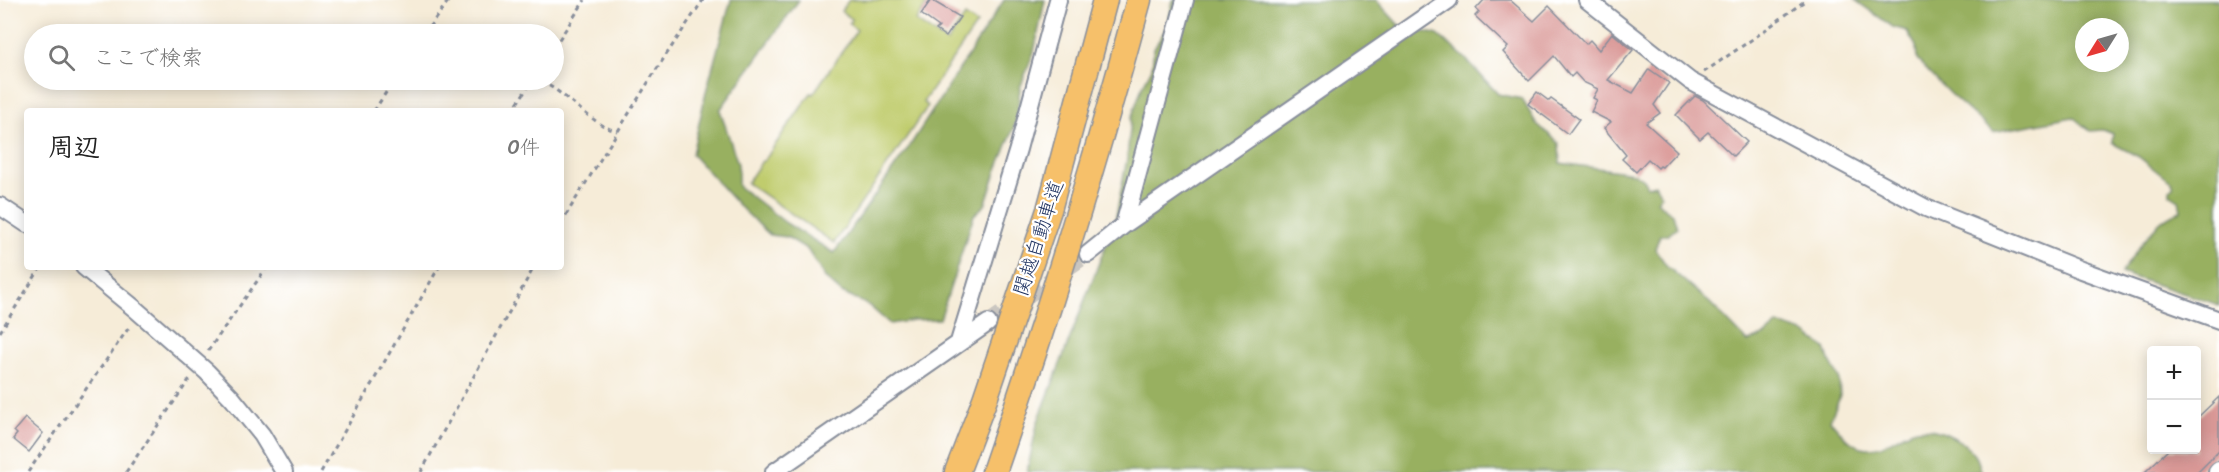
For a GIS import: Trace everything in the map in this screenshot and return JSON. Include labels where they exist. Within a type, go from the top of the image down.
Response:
[{"type":"highway","name":"関越自動車道","points":[[957,472],[989,388],[1049,210],[1105,0]]},
{"type":"highway","name":"関越自動車道","points":[[993,472],[1038,346],[1070,243],[1139,0]]},
{"type":"street","points":[[959,342],[1021,138],[1058,0]]},
{"type":"street","points":[[1124,225],[1185,0]]},
{"type":"street","points":[[1088,254],[1124,225],[1449,0]]},
{"type":"street","points":[[1587,0],[1690,81],[1926,208],[2081,270],[2219,320]]},
{"type":"street","points":[[0,206],[24,222]]},
{"type":"street","points":[[88,270],[199,365],[232,398],[262,435],[284,472]]},
{"type":"street","points":[[774,472],[988,323]]},
{"type":"path","points":[[431,24],[449,0]]},
{"type":"path","points":[[564,32],[585,0]]},
{"type":"path","points":[[564,218],[703,0]]},
{"type":"path","points":[[1690,81],[1806,0]]},
{"type":"path","points":[[376,108],[388,90]]},
{"type":"path","points":[[514,108],[526,90]]},
{"type":"path","points":[[554,90],[610,130],[617,132]]},
{"type":"path","points":[[0,332],[39,270]]},
{"type":"path","points":[[126,472],[265,270]]},
{"type":"path","points":[[321,472],[437,270]]},
{"type":"path","points":[[421,472],[532,270]]},
{"type":"path","points":[[28,472],[139,312]]},
{"type":"green space","points":[[731,0],[799,0],[720,110],[738,164],[738,186],[786,223],[834,253],[911,144],[1004,0],[1045,0],[1034,52],[1020,88],[1017,120],[985,205],[974,215],[940,319],[890,324],[868,305],[842,293],[826,279],[807,249],[787,237],[770,235],[739,206],[692,154]]},
{"type":"green space","points":[[849,0],[929,0],[916,21],[947,42],[965,16],[977,24],[923,102],[928,106],[834,243],[747,183],[857,30],[849,24],[852,19],[841,11]]},
{"type":"green space","points":[[1173,0],[1376,0],[1399,25],[1438,35],[1464,57],[1498,94],[1522,99],[1536,123],[1559,143],[1560,163],[1634,173],[1643,179],[1647,186],[1655,184],[1661,195],[1657,201],[1673,214],[1677,228],[1668,235],[1660,235],[1655,249],[1667,266],[1710,303],[1748,342],[1765,335],[1778,324],[1803,332],[1825,348],[1839,378],[1840,397],[1830,420],[1848,440],[1861,447],[1869,448],[1889,443],[1913,430],[1938,431],[1955,438],[1970,449],[1982,472],[1027,472],[1037,424],[1115,221],[1127,159],[1131,119],[1142,87],[1152,68],[1154,48],[1168,26]]},
{"type":"green space","points":[[1855,0],[2219,0],[2219,305],[2121,273],[2154,228],[2171,215],[2181,211],[2179,200],[2170,194],[2170,190],[2174,187],[2172,182],[2139,157],[2112,143],[2113,134],[2103,130],[2090,131],[2073,117],[1993,132],[1950,94],[1917,60],[1916,46],[1907,31],[1893,27]]},
{"type":"building","points":[[931,0],[960,17],[946,37],[936,30],[939,27],[921,14]]},
{"type":"building","points":[[1484,0],[1510,0],[1534,21],[1549,6],[1586,44],[1590,40],[1599,50],[1612,33],[1633,50],[1608,80],[1633,93],[1649,69],[1669,83],[1654,105],[1660,113],[1646,123],[1677,151],[1662,167],[1658,168],[1648,159],[1636,172],[1622,159],[1626,155],[1604,128],[1611,122],[1591,112],[1597,100],[1593,98],[1598,89],[1583,82],[1575,73],[1571,77],[1554,56],[1529,81],[1503,52],[1508,47],[1475,16],[1479,12],[1476,9]]},
{"type":"building","points":[[1537,92],[1579,119],[1568,134],[1528,104]]},
{"type":"building","points":[[1695,96],[1703,100],[1747,142],[1733,156],[1708,132],[1700,139],[1676,115]]},
{"type":"building","points":[[2219,397],[2219,451],[2198,472],[2145,472],[2164,454],[2201,454],[2201,414]]},
{"type":"building","points":[[25,418],[43,433],[29,452],[13,439],[17,434],[14,431]]},
{"type":"tunnel","points":[[988,323],[1088,254]]}]
